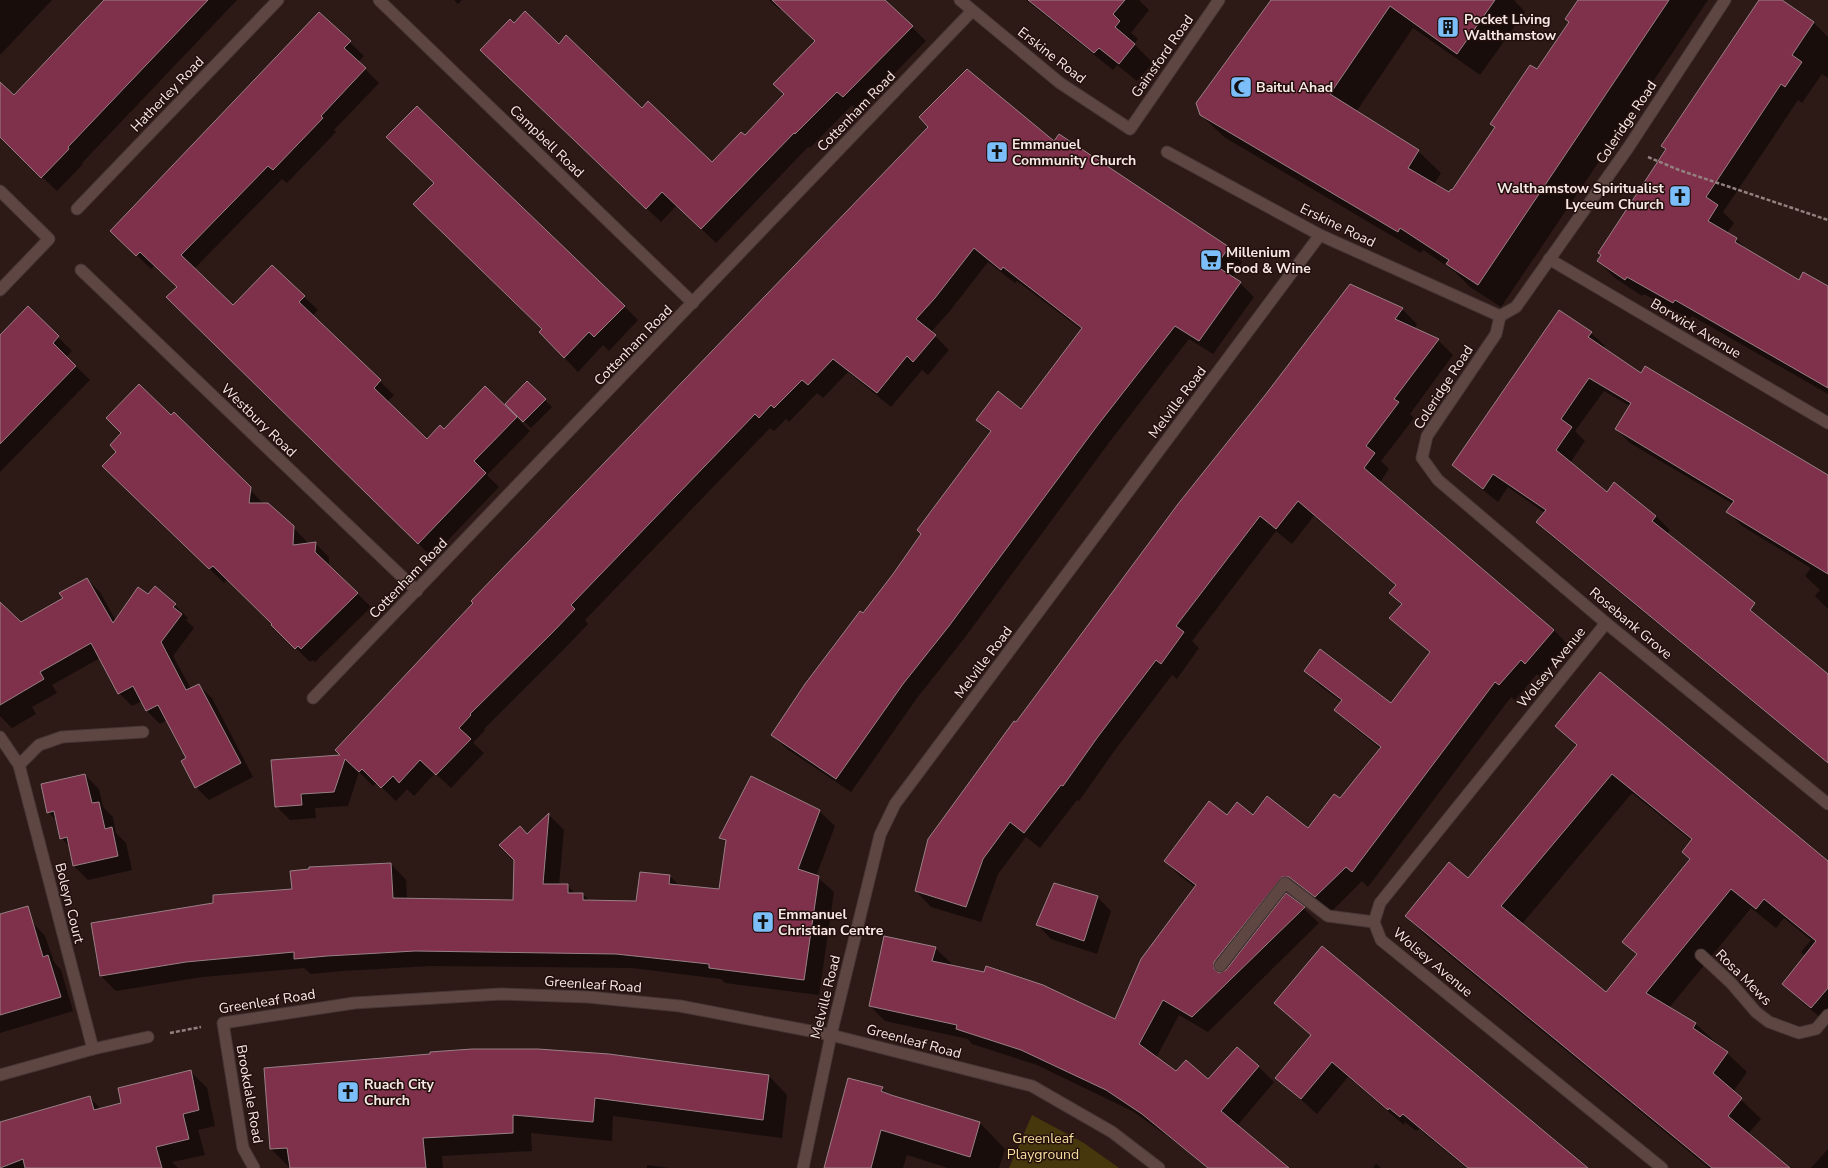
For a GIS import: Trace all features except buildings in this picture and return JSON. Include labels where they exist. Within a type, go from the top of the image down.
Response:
[{"type":"street","name":"Hatherley Road","points":[[77,209],[278,0]]},
{"type":"street","name":"Campbell Road","points":[[380,0],[693,303]]},
{"type":"street","name":"Erskine Road","points":[[960,0],[1060,83],[1130,129]]},
{"type":"street","name":"Gainsford Road","points":[[1130,129],[1219,0]]},
{"type":"street","name":"Coleridge Road","points":[[1422,458],[1427,436],[1496,334],[1500,316],[1516,307],[1628,148],[1725,0]]},
{"type":"street","name":"Cottenham Road","points":[[314,698],[972,11]]},
{"type":"street","name":"Erskine Road","points":[[1167,152],[1320,235],[1500,316]]},
{"type":"street","points":[[0,191],[49,239],[0,290]]},
{"type":"street","name":"Melville Road","points":[[803,1168],[831,1034],[880,835],[896,804],[1320,235]]},
{"type":"street","name":"Borwick Avenue","points":[[1549,259],[1828,423]]},
{"type":"street","name":"Westbury Road","points":[[81,270],[417,591]]},
{"type":"street","name":"Rosebank Grove","points":[[1422,458],[1438,480],[1606,624],[1828,804]]},
{"type":"street","name":"Wolsey Avenue","points":[[1606,624],[1380,903],[1374,922],[1381,940],[1662,1168]]},
{"type":"street","points":[[19,765],[39,745],[62,737],[143,732]]},
{"type":"street","name":"Boleyn Court","points":[[0,737],[19,765],[93,1049]]},
{"type":"street","points":[[1220,966],[1285,883],[1328,916],[1374,922]]},
{"type":"street","name":"Rosa Mews","points":[[1701,955],[1731,983],[1756,1012],[1769,1022],[1799,1033],[1816,1029],[1828,1015]]},
{"type":"street","name":"Greenleaf Road","points":[[223,1023],[354,1003],[501,994],[588,997],[680,1006],[831,1034],[1032,1086],[1112,1132],[1159,1168]]},
{"type":"street","name":"Brookdale Road","points":[[223,1023],[243,1148],[254,1168]]},
{"type":"street","points":[[0,1075],[93,1049],[148,1037]]},
{"type":"path","points":[[1628,148],[1679,170],[1828,220]]},
{"type":"path","name":"Greenleaf Road","points":[[148,1037],[223,1023]]},
{"type":"green space","name":"Greenleaf Playground","points":[[1032,1115],[1084,1143],[1119,1168],[1009,1168]]},
{"type":"place","name":"Pocket Living Walthamstow","points":[[1448,27]]},
{"type":"place","name":"Baitul Ahad","points":[[1241,87]]},
{"type":"place","name":"Emmanuel Community Church","points":[[997,152]]},
{"type":"place","name":"Walthamstow Spiritualist Lyceum Church","points":[[1680,196]]},
{"type":"place","name":"Millenium Food & Wine","points":[[1211,260]]},
{"type":"place","name":"Emmanuel Christian Centre","points":[[763,922]]},
{"type":"place","name":"Ruach City Church","points":[[348,1092]]}]
